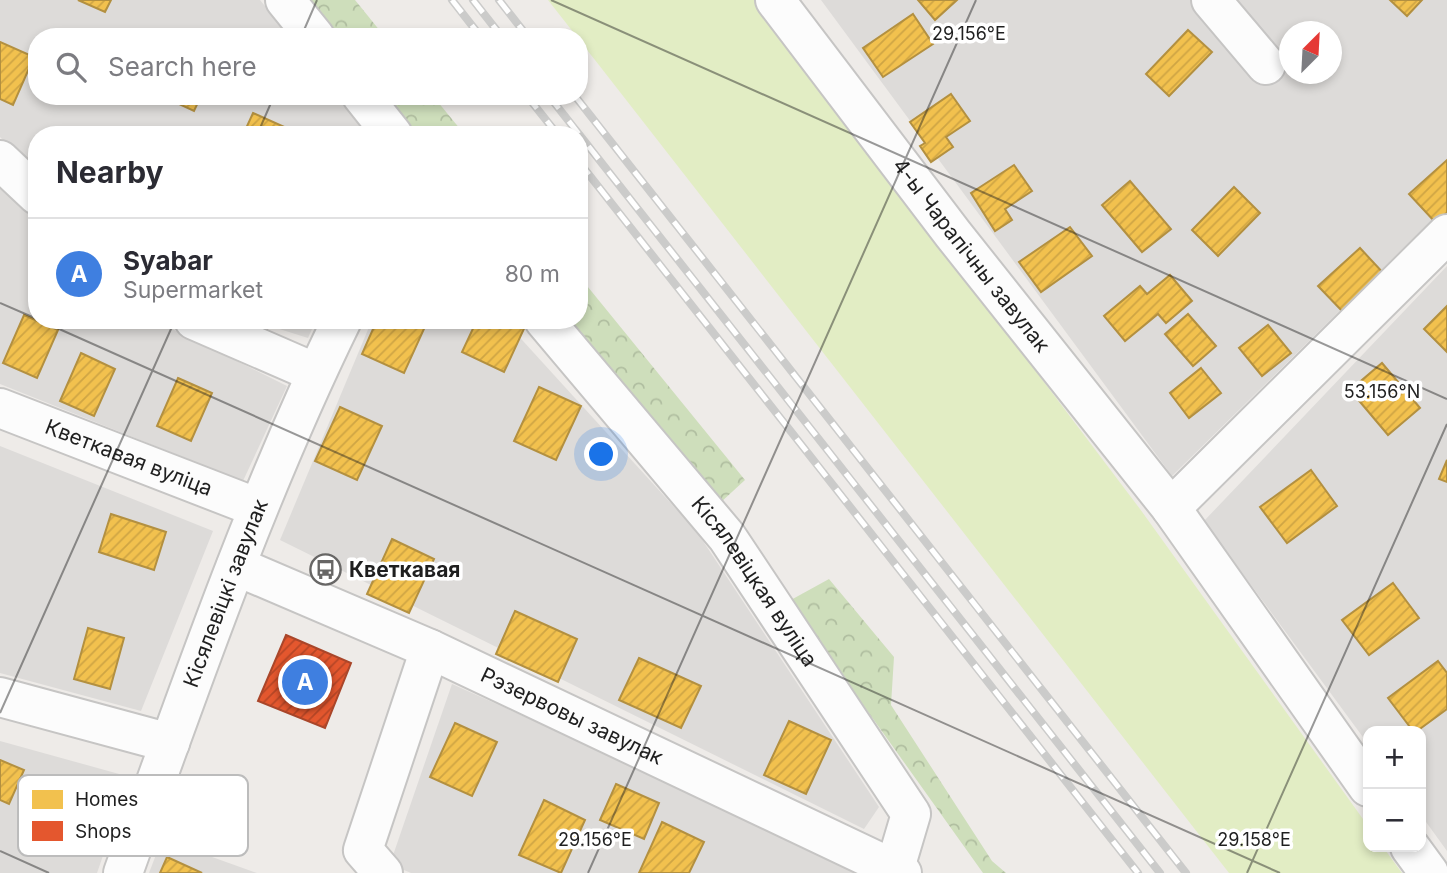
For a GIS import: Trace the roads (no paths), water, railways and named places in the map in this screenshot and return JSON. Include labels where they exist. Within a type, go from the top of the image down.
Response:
[{"type":"street","points":[[285,0],[308,28]]},
{"type":"street","name":"4-ы Чарапічны завулак","points":[[775,0],[953,234],[1171,508],[1363,780]]},
{"type":"street","points":[[1211,0],[1266,65]]},
{"type":"street","points":[[369,105],[386,126]]},
{"type":"street","points":[[0,160],[28,186]]},
{"type":"street","points":[[1171,508],[1447,234]]},
{"type":"street","points":[[215,329],[316,373]]},
{"type":"street","name":"Кісялевіцкі завулак","points":[[158,775],[258,508],[338,329]]},
{"type":"street","name":"Кісялевіцкая вуліца","points":[[552,329],[727,537],[911,814],[898,871]]},
{"type":"street","name":"Кветкавая вуліца","points":[[0,408],[258,508]]},
{"type":"street","name":"Рэзервовы завулак","points":[[236,566],[429,649],[898,871]]},
{"type":"street","points":[[383,873],[362,850],[429,649]]},
{"type":"street","points":[[0,697],[170,743]]},
{"type":"street","points":[[1414,852],[1429,873]]},
{"type":"street","name":"Кісялевіцкі завулак","points":[[123,873],[129,856]]},
{"type":"railway","points":[[452,0],[474,28]]},
{"type":"railway","points":[[473,0],[495,28]]},
{"type":"railway","points":[[499,0],[521,28]]},
{"type":"railway","points":[[534,105],[551,126]]},
{"type":"railway","points":[[556,105],[573,126]]},
{"type":"railway","points":[[582,105],[1186,873]]},
{"type":"railway","points":[[588,146],[1160,873]]},
{"type":"railway","points":[[588,173],[1138,873]]},
{"type":"place","name":"Кветкавая","points":[[326,570]]},
{"type":"place","name":"Syabar","points":[[305,682]]}]
